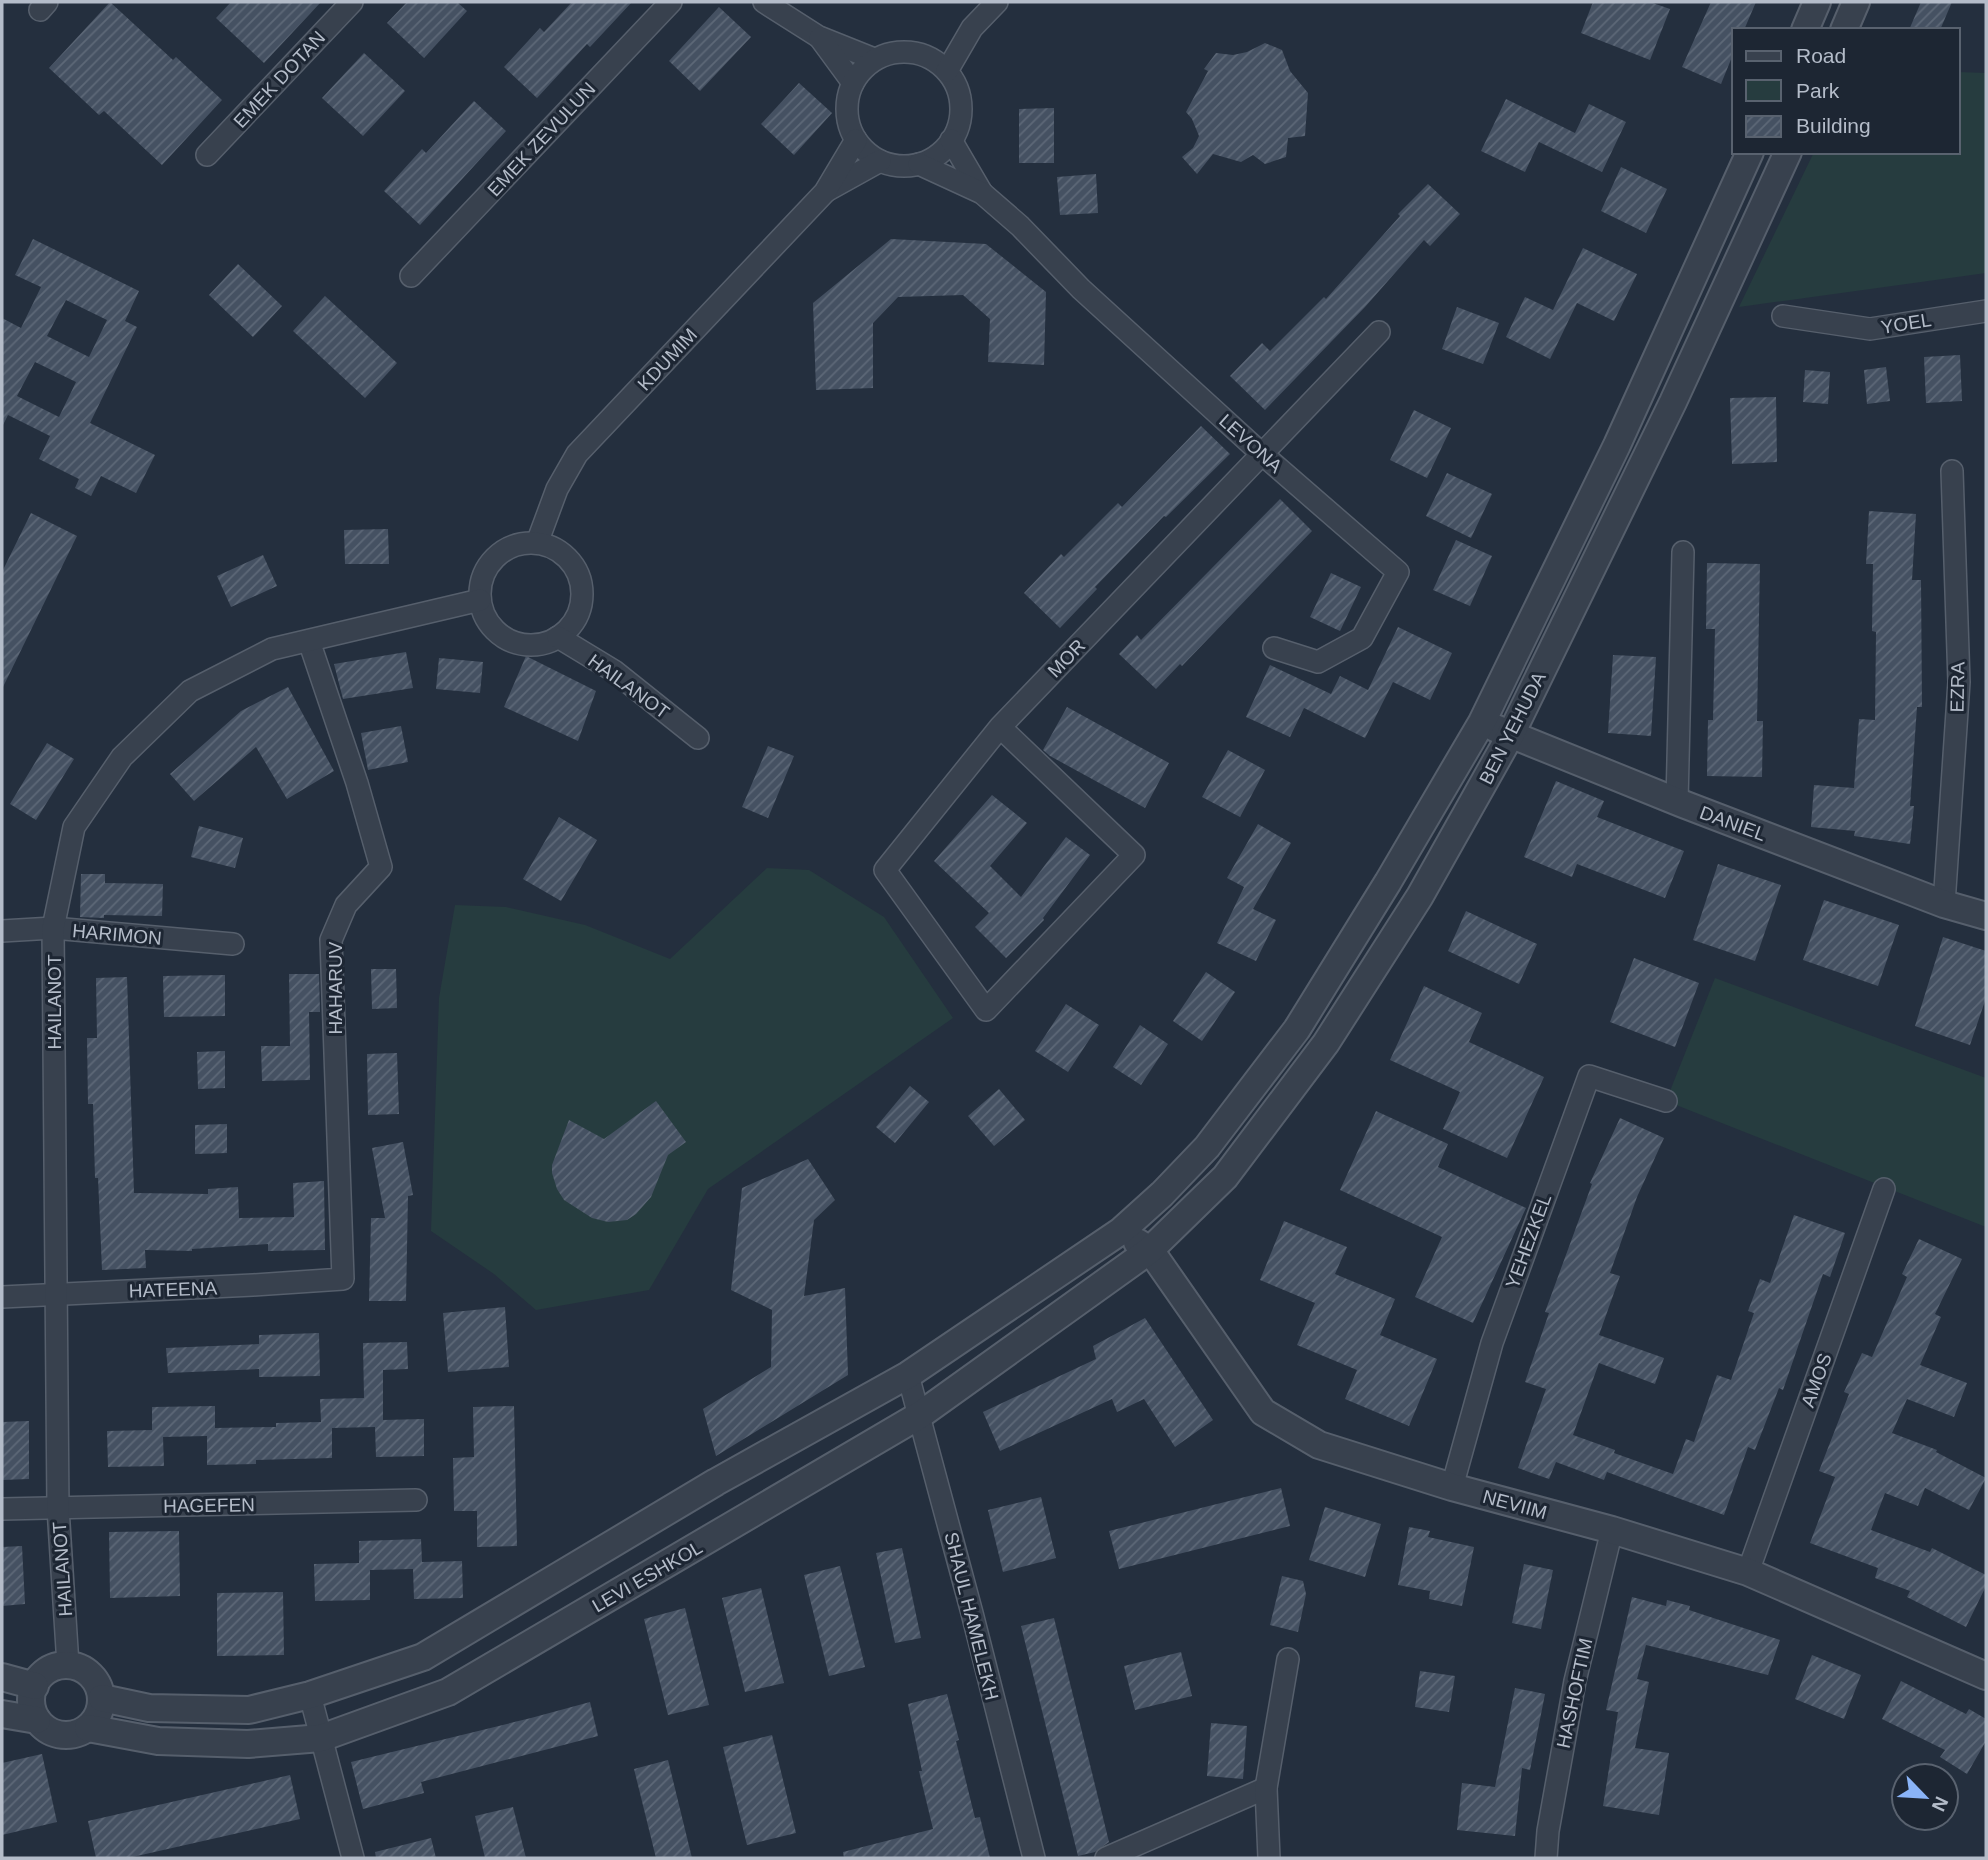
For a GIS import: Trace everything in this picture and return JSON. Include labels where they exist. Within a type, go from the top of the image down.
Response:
[{"type":"street","name":"EMEK DOTAN","points":[[207,155],[352,2]]},
{"type":"street","name":"EMEK ZEVULUN","points":[[411,276],[671,2]]},
{"type":"street","points":[[764,2],[819,37],[874,59]]},
{"type":"street","points":[[947,71],[972,28],[997,2]]},
{"type":"street","points":[[1806,28],[1817,2]]},
{"type":"street","points":[[1845,28],[1856,2]]},
{"type":"street","points":[[923,55],[972,28]]},
{"type":"street","points":[[819,37],[853,83]]},
{"type":"street","points":[[906,51],[923,55],[936,61],[947,71],[957,87],[961,105],[959,123],[943,151],[919,164],[900,166],[880,161],[856,140],[849,127],[848,97],[853,83],[862,69],[874,59],[906,51]]},
{"type":"street","name":"KDUMIM","points":[[537,543],[557,489],[578,454],[825,192],[856,140]]},
{"type":"street","name":"LEVONA","points":[[951,140],[982,193]]},
{"type":"street","name":"BEN YEHUDA","points":[[1121,1231],[1162,1194],[1207,1146],[1297,1029],[1482,722],[1616,445],[1749,154]]},
{"type":"street","name":"BEN YEHUDA","points":[[1150,1250],[1225,1177],[1326,1043],[1420,896],[1510,736],[1673,402],[1787,154]]},
{"type":"street","name":"KDUMIM","points":[[825,192],[880,161]]},
{"type":"street","name":"LEVONA","points":[[919,164],[982,193],[1020,226],[1081,289],[1262,454],[1398,572],[1362,638],[1318,662],[1274,648]]},
{"type":"street","name":"YOEL","points":[[1783,316],[1870,329],[1986,311]]},
{"type":"street","name":"MOR","points":[[1000,727],[1134,855],[986,1010],[885,870],[1000,727],[1379,332]]},
{"type":"street","name":"EZRA","points":[[1944,904],[1959,682],[1952,471]]},
{"type":"street","points":[[537,543],[556,550],[570,561],[580,579],[582,597],[580,610],[571,625],[558,638],[540,645],[525,645],[508,640],[494,630],[485,617],[480,588],[485,571],[496,557],[519,544],[537,543]]},
{"type":"street","points":[[1677,802],[1683,552]]},
{"type":"street","name":"HAILANOT","points":[[68,1665],[58,1508],[53,928],[74,827],[122,757],[190,691],[272,649],[480,600]]},
{"type":"street","name":"HAILANOT","points":[[558,638],[614,671],[698,738]]},
{"type":"street","name":"HAHARUV","points":[[309,641],[357,783],[381,867],[346,905],[331,940],[343,1279]]},
{"type":"street","name":"DANIEL","points":[[1482,722],[1510,736],[1677,802],[1944,904],[1986,916]]},
{"type":"street","name":"HARIMON","points":[[2,931],[53,928],[233,944]]},
{"type":"street","name":"YEHEZKEL","points":[[1452,1486],[1492,1343],[1589,1076],[1666,1101]]},
{"type":"street","name":"AMOS","points":[[1748,1572],[1884,1189]]},
{"type":"street","points":[[102,1698],[149,1708],[249,1710],[310,1695],[423,1657],[716,1482],[908,1375],[1121,1231]]},
{"type":"street","name":"NEVIIM","points":[[1121,1231],[1150,1250],[1262,1412],[1319,1445],[1748,1572],[1984,1670]]},
{"type":"street","name":"LEVI ESHKOL","points":[[88,1728],[158,1741],[248,1744],[321,1738],[448,1692],[920,1415],[1150,1250]]},
{"type":"street","name":"HATEENA","points":[[2,1297],[253,1286],[343,1279]]},
{"type":"street","name":"SHAUL HAMELEKH","points":[[908,1375],[1034,1858]]},
{"type":"street","name":"HAGEFEN","points":[[2,1509],[416,1500]]},
{"type":"street","name":"HASHOFTIM","points":[[1546,1858],[1548,1832],[1575,1681],[1612,1530]]},
{"type":"street","points":[[1269,1858],[1266,1788],[1288,1658]]},
{"type":"street","points":[[68,1665],[78,1667],[94,1679],[102,1698],[96,1720],[88,1728],[78,1734],[55,1734],[37,1720],[31,1697],[34,1686],[48,1670],[68,1665]]},
{"type":"street","points":[[2,1677],[34,1686]]},
{"type":"street","points":[[310,1695],[353,1858]]},
{"type":"street","points":[[2,1714],[37,1720]]},
{"type":"street","points":[[1106,1858],[1266,1788]]},
{"type":"green space","points":[[1960,72],[1986,73],[1986,273],[1739,307],[1813,154],[1960,154]]},
{"type":"green space","points":[[767,868],[809,870],[884,917],[953,1018],[708,1189],[649,1290],[536,1310],[494,1274],[431,1231],[439,998],[455,905],[506,907],[585,925],[670,959]]},
{"type":"green space","points":[[1715,978],[1986,1078],[1986,1227],[1666,1101]]},
{"type":"building","points":[[110,2],[173,60],[176,57],[222,100],[162,165],[104,111],[99,115],[49,68]]},
{"type":"building","points":[[231,2],[321,2],[264,63],[216,18]]},
{"type":"building","points":[[407,2],[457,2],[467,11],[424,58],[387,23]]},
{"type":"building","points":[[572,2],[632,2],[590,47],[587,44],[537,98],[504,67],[540,28],[544,32]]},
{"type":"building","points":[[1593,2],[1650,2],[1670,9],[1650,60],[1581,33]]},
{"type":"building","points":[[1711,2],[1756,2],[1745,28],[1732,28],[1732,57],[1721,84],[1682,67]]},
{"type":"building","points":[[1921,2],[1952,2],[1941,28],[1910,28]]},
{"type":"building","points":[[719,7],[751,37],[700,91],[669,61]]},
{"type":"building","points":[[1265,43],[1282,50],[1290,71],[1308,93],[1305,136],[1288,138],[1286,157],[1265,164],[1253,155],[1241,162],[1213,154],[1197,174],[1182,157],[1193,148],[1199,136],[1186,112],[1208,71],[1204,69],[1216,53],[1233,55],[1247,52]]},
{"type":"building","points":[[364,53],[405,91],[363,136],[322,98]]},
{"type":"building","points":[[799,83],[832,113],[794,155],[761,124]]},
{"type":"building","points":[[1506,99],[1575,133],[1589,104],[1626,122],[1602,172],[1539,142],[1525,172],[1481,151]]},
{"type":"building","points":[[474,101],[506,131],[420,225],[384,191],[422,149],[426,153]]},
{"type":"building","points":[[1054,108],[1054,163],[1019,163],[1019,109]]},
{"type":"building","points":[[1621,167],[1667,189],[1646,233],[1601,211]]},
{"type":"building","points":[[1096,174],[1098,213],[1060,215],[1057,177]]},
{"type":"building","points":[[1428,184],[1460,214],[1430,246],[1424,240],[1365,307],[1265,410],[1230,376],[1262,343],[1270,351],[1324,297],[1326,299],[1400,216],[1398,214]]},
{"type":"building","points":[[33,239],[139,291],[125,321],[137,327],[90,423],[155,455],[136,493],[101,476],[91,496],[75,488],[79,479],[39,459],[50,436],[8,415],[2,427],[2,318],[21,328],[41,287],[15,275]],"holes":[[[66,300],[107,320],[89,357],[47,336]],[[35,362],[76,382],[59,417],[17,396]]]},
{"type":"building","points":[[891,239],[986,244],[1046,292],[1044,365],[988,362],[990,319],[963,295],[898,297],[873,323],[873,388],[816,390],[813,303]]},
{"type":"building","points":[[1583,248],[1637,274],[1614,321],[1577,303],[1550,359],[1506,337],[1525,297],[1553,310]]},
{"type":"building","points":[[238,264],[282,306],[253,337],[209,295]]},
{"type":"building","points":[[325,296],[397,363],[365,398],[293,331]]},
{"type":"building","points":[[1457,307],[1499,323],[1483,364],[1442,349]]},
{"type":"building","points":[[1960,355],[1962,401],[1926,403],[1924,357]]},
{"type":"building","points":[[1886,367],[1890,401],[1867,404],[1864,370]]},
{"type":"building","points":[[1805,370],[1830,372],[1828,404],[1803,402]]},
{"type":"building","points":[[1776,397],[1777,462],[1732,464],[1730,398]]},
{"type":"building","points":[[1414,410],[1451,428],[1427,478],[1390,460]]},
{"type":"building","points":[[1201,426],[1230,454],[1164,516],[1095,587],[1097,589],[1060,628],[1024,593],[1061,554],[1064,557],[1118,503],[1122,507]]},
{"type":"building","points":[[1447,473],[1492,494],[1471,538],[1426,516]]},
{"type":"building","points":[[1280,499],[1312,531],[1182,666],[1180,664],[1156,689],[1119,654],[1137,635],[1141,640]]},
{"type":"building","points":[[1869,511],[1916,514],[1912,580],[1921,580],[1922,707],[1917,707],[1910,844],[1854,836],[1855,831],[1811,827],[1814,785],[1854,788],[1859,719],[1875,720],[1876,632],[1872,631],[1873,564],[1866,564]]},
{"type":"building","points":[[31,513],[77,536],[2,689],[2,572]]},
{"type":"building","points":[[388,529],[389,564],[345,564],[344,530]]},
{"type":"building","points":[[1456,540],[1492,556],[1470,606],[1433,590]]},
{"type":"building","points":[[263,555],[277,586],[231,607],[217,576]]},
{"type":"building","points":[[1707,563],[1760,564],[1757,721],[1763,721],[1762,777],[1707,776],[1708,720],[1713,720],[1715,629],[1706,629]]},
{"type":"building","points":[[1331,573],[1361,587],[1340,631],[1310,617]]},
{"type":"building","points":[[1398,627],[1452,653],[1430,700],[1393,682],[1365,738],[1304,708],[1290,737],[1246,717],[1270,665],[1331,694],[1340,676],[1368,690]]},
{"type":"building","points":[[406,652],[413,688],[343,699],[334,664]]},
{"type":"building","points":[[1613,655],[1656,657],[1651,736],[1608,733]]},
{"type":"building","points":[[526,656],[596,691],[578,741],[504,707]]},
{"type":"building","points":[[439,658],[483,662],[480,693],[436,689]]},
{"type":"building","points":[[288,687],[334,771],[287,799],[256,747],[194,801],[170,774],[241,711]]},
{"type":"building","points":[[1067,707],[1169,763],[1145,808],[1043,750]]},
{"type":"building","points":[[401,726],[408,762],[368,770],[361,733]]},
{"type":"building","points":[[47,743],[74,759],[36,820],[10,804]]},
{"type":"building","points":[[768,746],[794,756],[768,818],[742,807]]},
{"type":"building","points":[[1228,750],[1265,770],[1240,817],[1202,797]]},
{"type":"building","points":[[1556,781],[1604,801],[1597,817],[1684,851],[1665,898],[1577,864],[1572,877],[1524,857]]},
{"type":"building","points":[[992,795],[1027,823],[990,866],[1021,897],[1066,837],[1090,855],[1044,920],[1006,958],[975,927],[989,913],[934,861]]},
{"type":"building","points":[[559,817],[597,840],[561,901],[523,879]]},
{"type":"building","points":[[1258,824],[1291,843],[1253,909],[1276,920],[1256,961],[1217,943],[1244,887],[1227,878]]},
{"type":"building","points":[[199,826],[243,838],[235,868],[191,857]]},
{"type":"building","points":[[1718,864],[1781,885],[1755,961],[1693,940]]},
{"type":"building","points":[[81,874],[105,874],[105,883],[163,884],[162,916],[80,917]]},
{"type":"building","points":[[1824,900],[1899,925],[1878,986],[1803,960]]},
{"type":"building","points":[[1466,911],[1537,944],[1519,984],[1448,951]]},
{"type":"building","points":[[1943,937],[1986,951],[1986,998],[1970,1045],[1915,1026]]},
{"type":"building","points":[[1634,958],[1699,983],[1675,1047],[1610,1022]]},
{"type":"building","points":[[371,969],[396,969],[397,1008],[372,1009]]},
{"type":"building","points":[[1206,972],[1235,992],[1202,1041],[1173,1021]]},
{"type":"building","points":[[289,974],[319,974],[320,1012],[309,1012],[310,1080],[262,1081],[261,1046],[290,1046]]},
{"type":"building","points":[[225,975],[225,1016],[164,1017],[163,976]]},
{"type":"building","points":[[127,977],[134,1193],[208,1194],[208,1189],[238,1187],[239,1218],[294,1217],[293,1183],[324,1181],[325,1250],[268,1251],[268,1244],[192,1251],[145,1250],[146,1268],[102,1270],[93,1104],[88,1104],[87,1038],[97,1038],[96,978]]},
{"type":"building","points":[[1424,986],[1482,1013],[1469,1042],[1544,1077],[1507,1158],[1443,1129],[1460,1092],[1390,1060]]},
{"type":"building","points":[[1066,1004],[1099,1025],[1068,1072],[1035,1051]]},
{"type":"building","points":[[1140,1025],[1168,1044],[1141,1085],[1113,1067]]},
{"type":"building","points":[[225,1051],[225,1088],[198,1089],[197,1052]]},
{"type":"building","points":[[397,1053],[399,1114],[368,1115],[367,1054]]},
{"type":"building","points":[[910,1086],[929,1102],[895,1143],[876,1127]]},
{"type":"building","points":[[999,1089],[1025,1120],[994,1146],[968,1116]]},
{"type":"building","points":[[656,1101],[686,1142],[668,1155],[651,1197],[636,1214],[627,1220],[608,1222],[592,1218],[564,1200],[557,1189],[552,1165],[569,1120],[604,1139]]},
{"type":"building","points":[[1376,1111],[1448,1144],[1438,1167],[1526,1208],[1473,1323],[1415,1297],[1442,1237],[1340,1190]]},
{"type":"building","points":[[1620,1118],[1664,1138],[1637,1197],[1610,1273],[1620,1276],[1599,1335],[1664,1358],[1655,1384],[1599,1363],[1573,1435],[1673,1474],[1686,1439],[1694,1442],[1717,1375],[1731,1380],[1754,1313],[1748,1311],[1760,1279],[1770,1283],[1794,1215],[1845,1233],[1830,1277],[1823,1274],[1783,1390],[1779,1388],[1755,1450],[1748,1447],[1724,1515],[1607,1472],[1604,1480],[1556,1462],[1549,1479],[1518,1468],[1546,1389],[1525,1382],[1549,1313],[1545,1312],[1592,1184],[1590,1183]]},
{"type":"building","points":[[227,1124],[227,1153],[195,1154],[195,1125]]},
{"type":"building","points":[[403,1142],[413,1195],[408,1196],[406,1301],[369,1301],[371,1218],[385,1218],[372,1148]]},
{"type":"building","points":[[808,1159],[835,1200],[814,1220],[804,1296],[845,1288],[848,1375],[716,1456],[703,1409],[771,1367],[772,1310],[731,1290],[742,1188]]},
{"type":"building","points":[[1284,1221],[1347,1247],[1335,1274],[1395,1299],[1380,1335],[1437,1359],[1409,1426],[1345,1399],[1357,1370],[1297,1345],[1315,1303],[1260,1280]]},
{"type":"building","points":[[1919,1239],[1962,1259],[1935,1314],[1941,1317],[1920,1365],[1967,1383],[1954,1417],[1907,1399],[1892,1433],[1937,1450],[1936,1452],[1986,1478],[1969,1510],[1925,1488],[1918,1506],[1885,1493],[1871,1530],[1930,1552],[1932,1548],[1986,1575],[1986,1586],[1966,1627],[1907,1597],[1910,1591],[1875,1578],[1878,1568],[1810,1543],[1835,1477],[1819,1471],[1849,1394],[1844,1392],[1862,1353],[1872,1357],[1907,1277],[1902,1274]]},
{"type":"building","points":[[505,1307],[509,1367],[448,1372],[443,1313]]},
{"type":"building","points":[[1145,1318],[1213,1420],[1175,1447],[1144,1399],[1117,1412],[1112,1399],[1000,1451],[983,1412],[1096,1359],[1093,1346]]},
{"type":"building","points":[[319,1333],[320,1376],[259,1377],[259,1369],[168,1373],[166,1348],[259,1344],[259,1335]]},
{"type":"building","points":[[407,1342],[408,1369],[383,1370],[383,1420],[424,1419],[424,1456],[376,1457],[375,1427],[332,1428],[332,1458],[256,1460],[256,1464],[207,1465],[207,1436],[163,1437],[164,1466],[108,1467],[107,1431],[152,1430],[152,1407],[215,1406],[215,1428],[276,1427],[276,1423],[321,1422],[320,1399],[364,1398],[363,1343]]},
{"type":"building","points":[[514,1406],[517,1546],[477,1547],[477,1511],[454,1511],[453,1458],[474,1457],[473,1407]]},
{"type":"building","points":[[29,1421],[29,1479],[2,1480],[2,1422]]},
{"type":"building","points":[[1281,1488],[1290,1526],[1119,1569],[1109,1531]]},
{"type":"building","points":[[1041,1497],[1056,1558],[1003,1572],[988,1510]]},
{"type":"building","points":[[1325,1507],[1381,1524],[1365,1577],[1309,1560]]},
{"type":"building","points":[[1409,1527],[1430,1531],[1428,1537],[1474,1547],[1462,1606],[1429,1599],[1430,1591],[1398,1585]]},
{"type":"building","points":[[179,1531],[180,1596],[110,1598],[109,1532]]},
{"type":"building","points":[[421,1539],[422,1562],[462,1561],[463,1598],[414,1599],[413,1569],[370,1570],[370,1600],[315,1601],[314,1564],[359,1563],[359,1541]]},
{"type":"building","points":[[22,1546],[25,1604],[2,1606],[2,1547]]},
{"type":"building","points":[[902,1548],[921,1638],[895,1643],[876,1553]]},
{"type":"building","points":[[1524,1564],[1553,1570],[1541,1629],[1512,1623]]},
{"type":"building","points":[[840,1566],[865,1667],[829,1676],[804,1575]]},
{"type":"building","points":[[1282,1576],[1303,1581],[1306,1594],[1298,1632],[1270,1625]]},
{"type":"building","points":[[761,1588],[784,1683],[745,1692],[722,1598]]},
{"type":"building","points":[[283,1592],[284,1655],[217,1656],[217,1593]]},
{"type":"building","points":[[1632,1597],[1666,1606],[1667,1600],[1690,1606],[1689,1610],[1780,1640],[1768,1675],[1646,1645],[1637,1679],[1649,1682],[1635,1748],[1669,1753],[1659,1815],[1603,1806],[1618,1712],[1606,1710]]},
{"type":"building","points":[[685,1608],[709,1705],[668,1715],[644,1619]]},
{"type":"building","points":[[1054,1618],[1109,1842],[1095,1852],[1078,1856],[1021,1626]]},
{"type":"building","points":[[1181,1652],[1192,1696],[1135,1710],[1124,1666]]},
{"type":"building","points":[[1812,1655],[1861,1675],[1844,1719],[1795,1699]]},
{"type":"building","points":[[1420,1671],[1455,1676],[1449,1712],[1415,1707]]},
{"type":"building","points":[[1901,1681],[1966,1714],[1969,1709],[1986,1719],[1986,1741],[1967,1774],[1960,1770],[1960,1762],[1948,1762],[1940,1757],[1945,1750],[1882,1719]]},
{"type":"building","points":[[1515,1688],[1545,1694],[1530,1770],[1522,1768],[1515,1836],[1457,1830],[1462,1783],[1495,1787]]},
{"type":"building","points":[[947,1694],[975,1818],[980,1817],[990,1858],[844,1858],[843,1852],[933,1829],[919,1771],[922,1771],[908,1704]]},
{"type":"building","points":[[590,1702],[598,1736],[421,1782],[424,1793],[363,1809],[351,1762]]},
{"type":"building","points":[[1211,1723],[1247,1726],[1243,1779],[1207,1776]]},
{"type":"building","points":[[772,1735],[796,1833],[747,1845],[723,1747]]},
{"type":"building","points":[[42,1754],[57,1822],[2,1835],[2,1763]]},
{"type":"building","points":[[668,1760],[692,1858],[656,1858],[634,1769]]},
{"type":"building","points":[[290,1775],[300,1819],[128,1858],[96,1858],[88,1821]]},
{"type":"building","points":[[513,1807],[526,1858],[485,1858],[475,1816]]},
{"type":"building","points":[[431,1838],[436,1858],[376,1858],[375,1852]]}]
